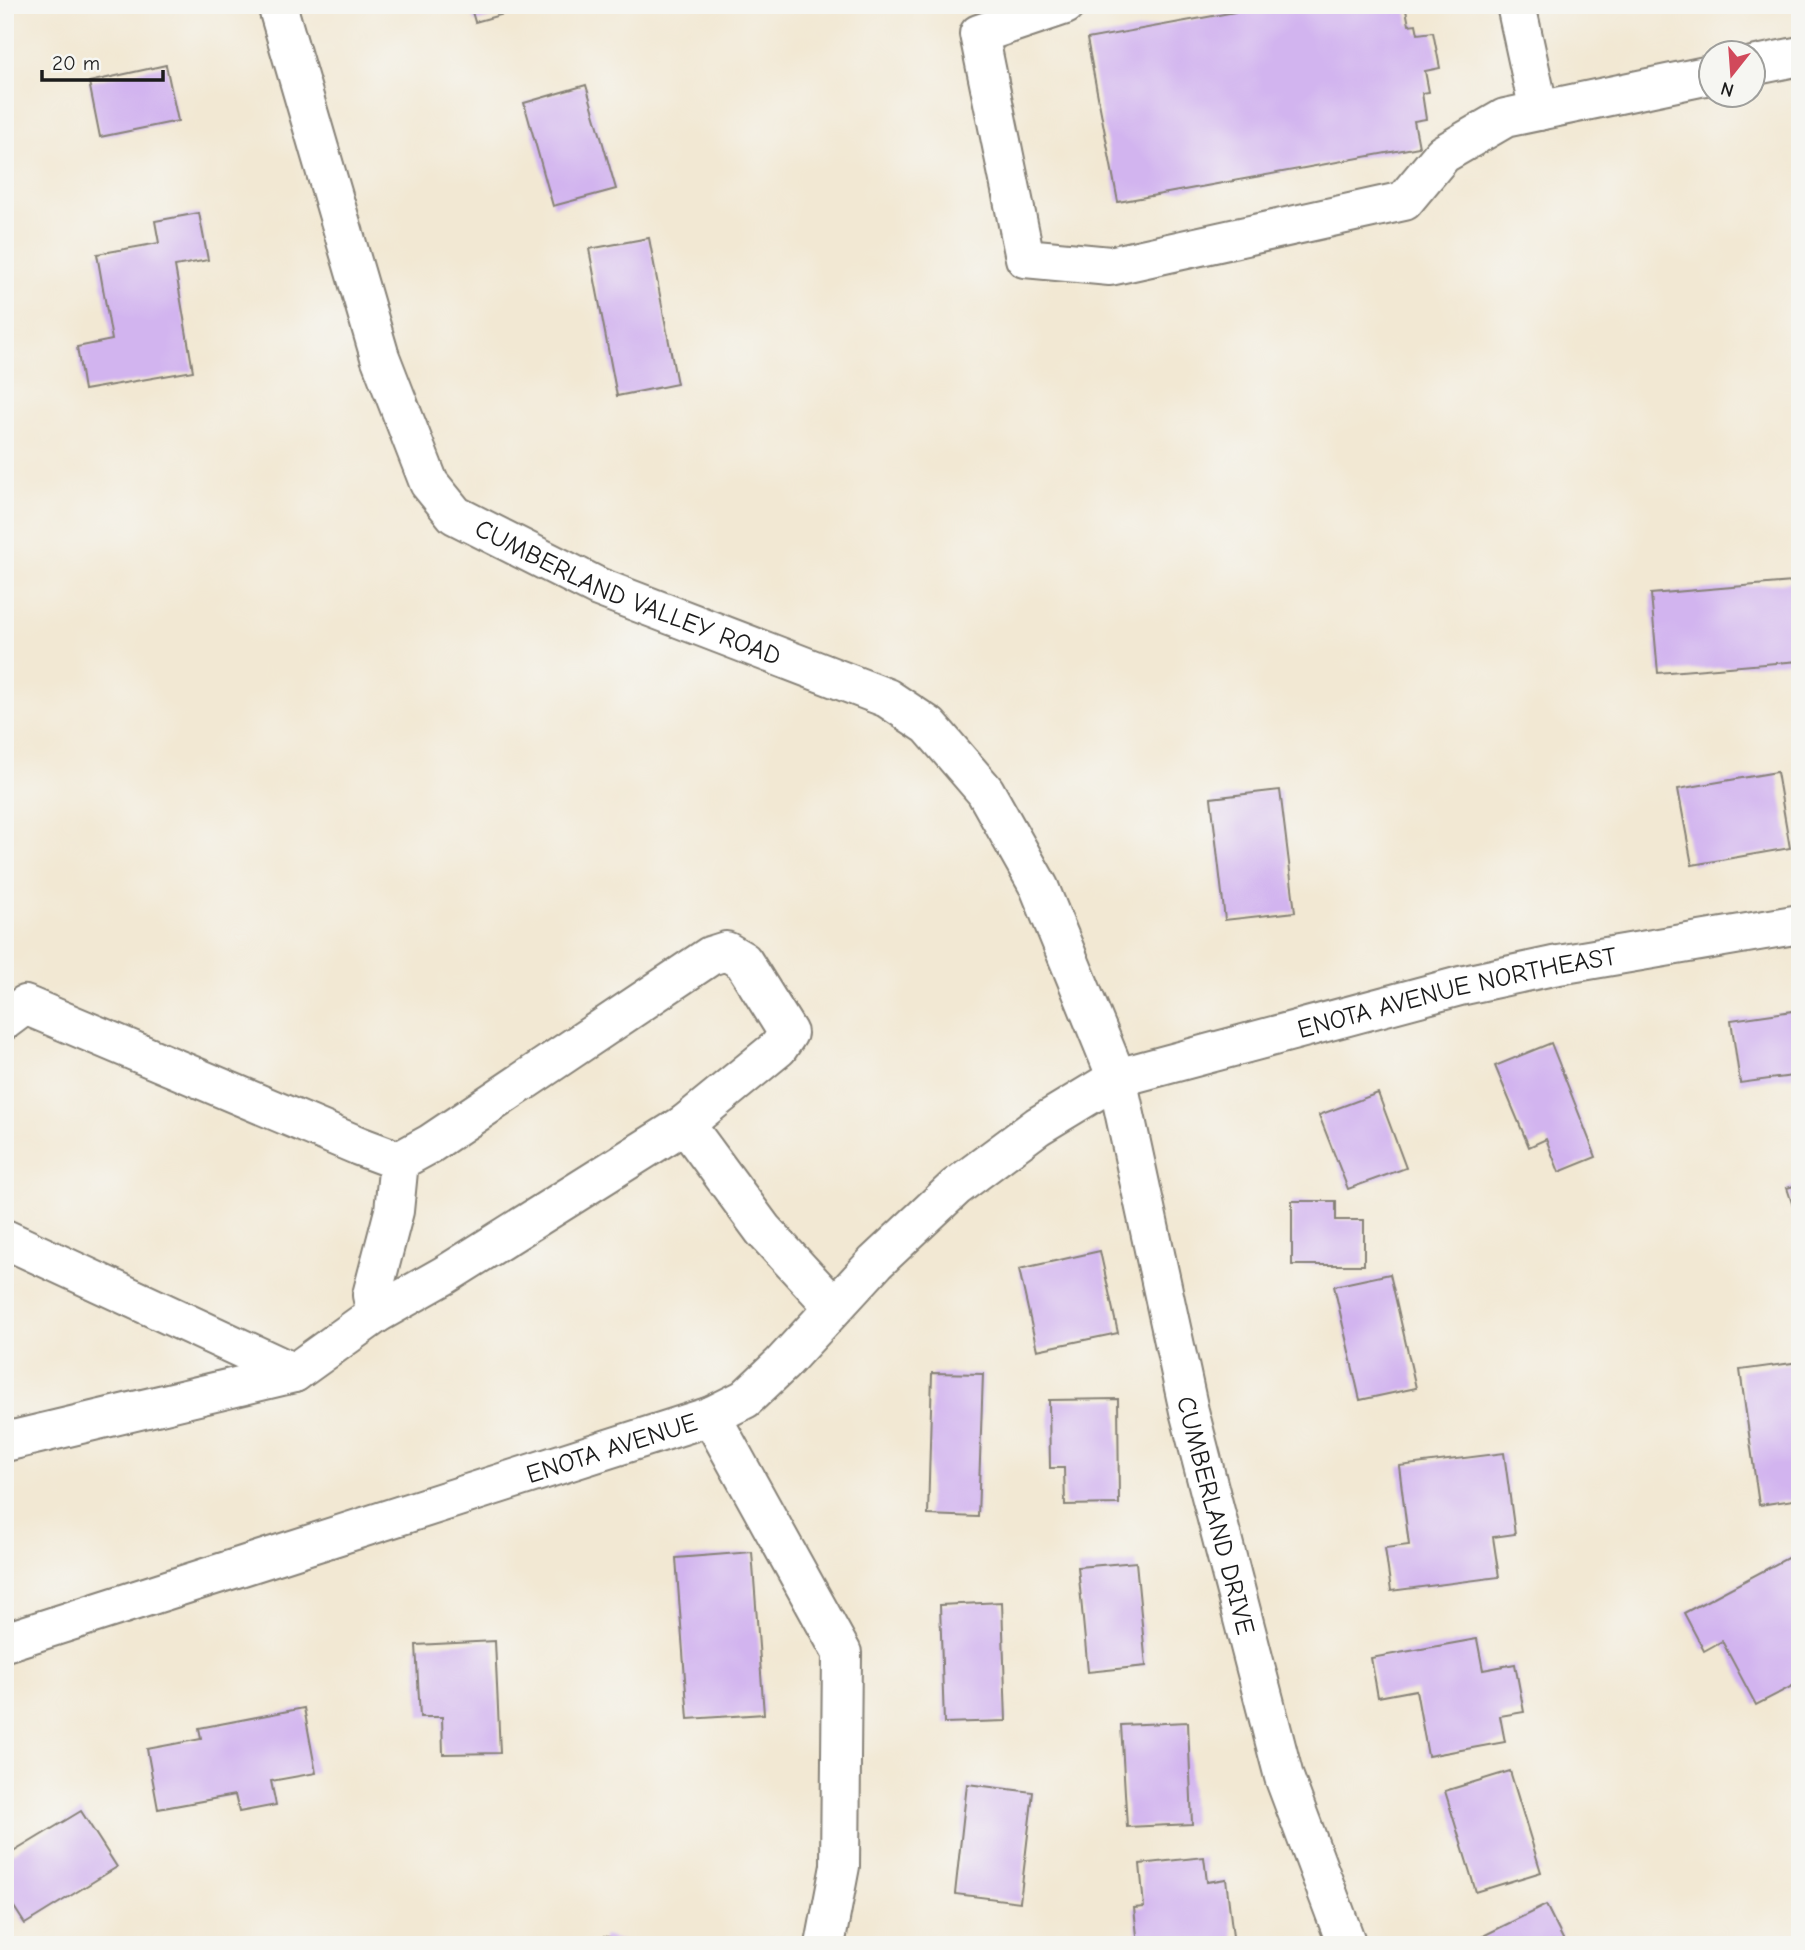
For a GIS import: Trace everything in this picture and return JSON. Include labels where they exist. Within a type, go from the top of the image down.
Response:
[{"type":"street","name":"CUMBERLAND VALLEY ROAD","points":[[277,5],[380,357],[429,483],[456,516],[598,587],[887,698],[929,726],[985,791],[1040,887],[1117,1078]]},
{"type":"street","points":[[1065,5],[979,34],[1025,258],[1110,266],[1404,201],[1443,154],[1505,117],[1696,78]]},
{"type":"street","points":[[1516,5],[1539,111]]},
{"type":"street","points":[[1766,63],[1800,56]]},
{"type":"street","name":"ENOTA AVENUE NORTHEAST","points":[[1117,1078],[1460,986],[1800,924]]},
{"type":"street","points":[[5,1442],[294,1373],[376,1314],[446,1275],[685,1124],[779,1048],[788,1033],[743,961],[726,951],[710,956],[430,1144],[399,1161],[15,1012]]},
{"type":"street","name":"ENOTA AVENUE","points":[[5,1642],[711,1416],[745,1399],[782,1364],[876,1262],[956,1186],[1038,1126],[1117,1078]]},
{"type":"street","name":"CUMBERLAND DRIVE","points":[[1117,1078],[1189,1411],[1284,1777],[1347,1945]]},
{"type":"street","points":[[685,1124],[763,1230],[834,1307]]},
{"type":"street","points":[[376,1314],[372,1295],[394,1211],[399,1161]]},
{"type":"street","points":[[5,1240],[294,1373]]},
{"type":"street","points":[[711,1416],[842,1653],[839,1866],[825,1945]]},
{"type":"building","points":[[470,5],[532,5],[532,6],[475,22]]},
{"type":"building","points":[[1233,5],[1405,5],[1409,25],[1416,24],[1418,34],[1433,32],[1440,68],[1425,71],[1429,92],[1422,93],[1426,119],[1414,121],[1419,147],[1118,202],[1087,39],[1235,12]]},
{"type":"building","points":[[166,65],[178,121],[100,137],[89,82]]},
{"type":"building","points":[[586,85],[616,189],[553,206],[524,103]]},
{"type":"building","points":[[199,213],[208,260],[175,266],[193,371],[84,390],[77,347],[112,340],[97,254],[159,243],[155,221]]},
{"type":"building","points":[[649,238],[677,384],[617,396],[589,249]]},
{"type":"building","points":[[1792,582],[1799,661],[1658,673],[1651,594]]},
{"type":"building","points":[[1777,772],[1790,848],[1692,865],[1678,789]]},
{"type":"building","points":[[1280,790],[1295,912],[1225,920],[1211,798]]},
{"type":"building","points":[[1800,1010],[1800,1075],[1740,1083],[1731,1020]]},
{"type":"building","points":[[1551,1043],[1596,1157],[1559,1172],[1546,1139],[1529,1147],[1495,1066]]},
{"type":"building","points":[[1378,1093],[1406,1168],[1348,1189],[1319,1115]]},
{"type":"building","points":[[1800,1184],[1800,1224],[1799,1224],[1787,1188]]},
{"type":"building","points":[[1292,1201],[1336,1201],[1336,1220],[1364,1220],[1364,1265],[1292,1265]]},
{"type":"building","points":[[1100,1251],[1118,1333],[1037,1350],[1019,1269]]},
{"type":"building","points":[[1390,1274],[1416,1388],[1360,1400],[1334,1286]]},
{"type":"building","points":[[1800,1362],[1800,1499],[1759,1505],[1740,1370]]},
{"type":"building","points":[[932,1373],[983,1374],[978,1517],[928,1515]]},
{"type":"building","points":[[1118,1399],[1119,1504],[1065,1505],[1064,1468],[1050,1468],[1049,1400]]},
{"type":"building","points":[[1504,1453],[1515,1534],[1493,1537],[1499,1577],[1391,1591],[1385,1548],[1409,1545],[1399,1466]]},
{"type":"building","points":[[752,1552],[764,1714],[688,1719],[676,1558]]},
{"type":"building","points":[[1793,1555],[1800,1566],[1800,1682],[1756,1705],[1722,1641],[1704,1651],[1684,1613]]},
{"type":"building","points":[[1136,1562],[1146,1666],[1088,1672],[1078,1567]]},
{"type":"building","points":[[1002,1602],[1006,1721],[944,1723],[940,1605]]},
{"type":"building","points":[[1477,1639],[1483,1670],[1515,1664],[1524,1712],[1500,1716],[1505,1742],[1428,1756],[1416,1690],[1378,1697],[1371,1658]]},
{"type":"building","points":[[495,1641],[500,1753],[443,1754],[442,1717],[420,1717],[416,1645]]},
{"type":"building","points":[[304,1708],[316,1773],[271,1781],[276,1805],[239,1812],[235,1795],[158,1809],[147,1749],[201,1739],[199,1728]]},
{"type":"building","points":[[1188,1722],[1192,1824],[1127,1827],[1121,1725]]},
{"type":"building","points":[[1510,1771],[1541,1872],[1476,1892],[1445,1791]]},
{"type":"building","points":[[967,1784],[1033,1792],[1020,1902],[955,1894]]},
{"type":"building","points":[[81,1811],[117,1867],[25,1924],[5,1893],[5,1857]]},
{"type":"building","points":[[1204,1857],[1207,1882],[1226,1879],[1234,1945],[1138,1945],[1134,1908],[1144,1907],[1140,1864]]},
{"type":"building","points":[[1546,1905],[1566,1945],[1487,1945],[1483,1936]]},
{"type":"building","points":[[604,1936],[633,1944],[633,1945],[601,1945]]}]
